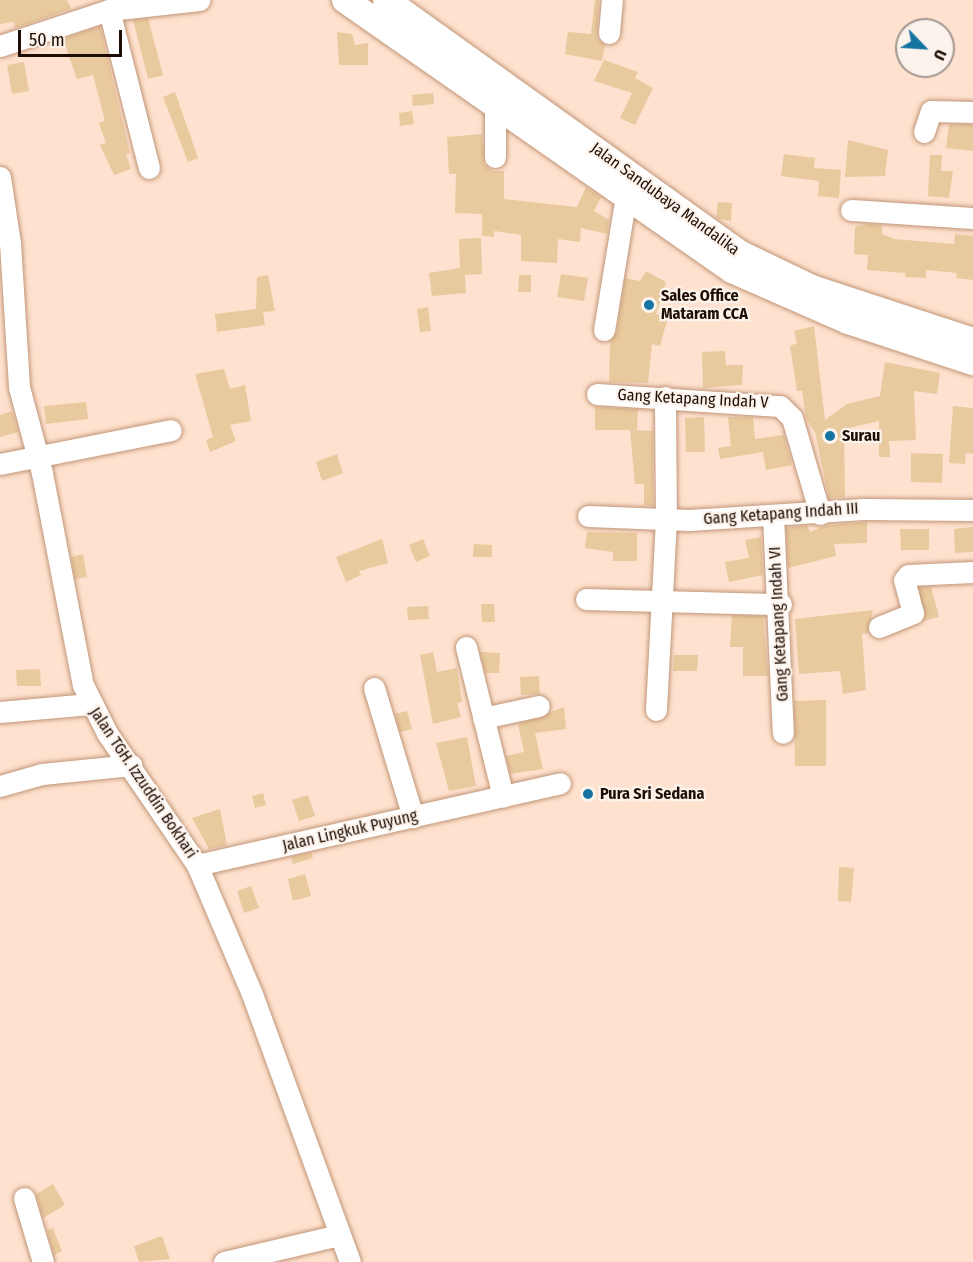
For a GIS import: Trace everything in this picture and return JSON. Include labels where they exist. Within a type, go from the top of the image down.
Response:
[{"type":"main road","name":"Jalan Sandubaya Mandalika","points":[[386,0],[628,184],[782,275],[973,341]]},
{"type":"main road","points":[[349,1],[495,104],[628,184],[732,270],[775,292],[973,362]]},
{"type":"street","points":[[0,46],[110,10],[199,0]]},
{"type":"street","points":[[609,33],[612,0]]},
{"type":"street","points":[[110,10],[149,168]]},
{"type":"street","points":[[495,104],[495,157]]},
{"type":"street","points":[[924,132],[932,111],[973,112]]},
{"type":"street","name":"Jalan TGH. Izzuddin Bokhari","points":[[0,177],[8,331],[90,704],[196,865],[252,994],[350,1262]]},
{"type":"street","points":[[604,330],[628,184]]},
{"type":"street","points":[[851,210],[973,218]]},
{"type":"street","name":"Gang Ketapang Indah V","points":[[597,394],[665,397],[784,408],[820,514]]},
{"type":"street","points":[[656,710],[664,601],[665,397]]},
{"type":"street","points":[[0,464],[36,454],[171,430]]},
{"type":"street","name":"Gang Ketapang Indah III","points":[[588,516],[666,520],[973,510]]},
{"type":"street","name":"Gang Ketapang Indah VI","points":[[773,516],[781,604],[783,733]]},
{"type":"street","points":[[879,627],[913,613],[904,580],[908,575],[973,572]]},
{"type":"street","points":[[586,599],[781,604]]},
{"type":"street","points":[[466,647],[503,797]]},
{"type":"street","points":[[374,688],[413,817]]},
{"type":"street","points":[[0,712],[90,704]]},
{"type":"street","points":[[483,718],[539,706]]},
{"type":"street","points":[[0,786],[42,774],[132,765]]},
{"type":"street","name":"Jalan Lingkuk Puyung","points":[[196,865],[560,783]]},
{"type":"street","points":[[24,1198],[43,1262]]},
{"type":"street","points":[[224,1262],[339,1235]]},
{"type":"building","points":[[0,0],[67,0],[71,9],[15,28],[14,22],[0,24]]},
{"type":"building","points":[[595,0],[599,0],[597,38],[605,45],[602,61],[565,54],[568,32],[591,34]]},
{"type":"building","points":[[148,18],[163,75],[148,79],[133,20]]},
{"type":"building","points":[[100,26],[130,153],[126,154],[131,169],[114,175],[100,145],[106,143],[99,123],[105,121],[93,75],[77,79],[63,39]]},
{"type":"building","points":[[337,32],[352,34],[355,45],[368,43],[368,65],[339,65]]},
{"type":"building","points":[[604,60],[638,72],[635,78],[653,88],[635,125],[620,118],[632,93],[594,81]]},
{"type":"building","points":[[24,62],[29,91],[12,94],[7,65]]},
{"type":"building","points":[[175,92],[198,158],[188,162],[163,97]]},
{"type":"building","points":[[433,93],[434,104],[413,106],[412,95]]},
{"type":"building","points":[[412,111],[414,124],[400,126],[399,113]]},
{"type":"building","points":[[949,124],[973,125],[973,151],[946,148]]},
{"type":"building","points":[[482,134],[484,164],[492,171],[504,171],[504,199],[577,207],[586,187],[601,197],[594,211],[609,220],[607,234],[581,228],[580,242],[558,239],[557,263],[521,261],[521,235],[494,231],[494,237],[482,236],[482,214],[455,213],[456,174],[449,174],[447,137]]},
{"type":"building","points":[[848,140],[888,150],[885,176],[845,177]]},
{"type":"building","points":[[784,154],[815,158],[814,168],[841,170],[839,198],[818,196],[819,181],[781,176]]},
{"type":"building","points":[[930,155],[942,155],[941,171],[953,171],[949,198],[928,196]]},
{"type":"building","points":[[718,202],[732,203],[731,221],[716,218]]},
{"type":"building","points":[[868,224],[882,225],[882,234],[894,239],[954,244],[955,234],[973,236],[973,280],[956,278],[957,273],[926,270],[926,278],[905,277],[905,273],[867,270],[868,255],[854,254],[855,227]]},
{"type":"building","points":[[481,238],[482,274],[465,275],[466,293],[432,296],[429,273],[460,268],[459,239]]},
{"type":"building","points":[[646,271],[666,282],[656,314],[668,317],[660,346],[652,344],[648,383],[609,382],[610,341],[617,332],[625,278],[640,281]]},
{"type":"building","points":[[561,274],[588,278],[584,301],[557,297]]},
{"type":"building","points":[[268,275],[275,311],[263,312],[265,325],[217,332],[215,314],[256,309],[257,277]]},
{"type":"building","points":[[519,275],[531,275],[531,292],[518,292]]},
{"type":"building","points":[[428,307],[431,331],[420,332],[417,309]]},
{"type":"building","points":[[814,326],[825,420],[847,404],[880,396],[885,362],[940,373],[937,394],[914,391],[916,440],[889,441],[890,457],[879,457],[879,421],[844,429],[845,497],[829,498],[815,432],[806,418],[802,391],[797,391],[790,346],[797,343],[794,331]]},
{"type":"building","points":[[725,351],[726,365],[743,365],[742,385],[703,388],[702,352]]},
{"type":"building","points":[[224,369],[230,389],[245,385],[251,421],[230,425],[236,441],[210,452],[206,440],[213,437],[195,374]]},
{"type":"building","points":[[86,402],[88,419],[46,424],[44,406]]},
{"type":"building","points":[[953,406],[973,408],[973,454],[966,453],[965,464],[949,463]]},
{"type":"building","points":[[595,407],[638,409],[637,430],[595,430]]},
{"type":"building","points":[[12,411],[18,432],[0,437],[0,415]]},
{"type":"building","points":[[704,417],[705,452],[686,452],[685,418]]},
{"type":"building","points":[[728,417],[753,417],[755,439],[784,435],[792,465],[766,470],[763,452],[720,459],[718,448],[731,446]]},
{"type":"building","points":[[630,430],[653,431],[653,506],[644,505],[644,484],[635,484]]},
{"type":"building","points":[[911,453],[943,454],[942,483],[911,482]]},
{"type":"building","points":[[337,454],[343,473],[322,481],[316,462]]},
{"type":"building","points":[[867,522],[867,543],[834,544],[836,556],[788,568],[786,528],[807,525],[810,532],[827,525]]},
{"type":"building","points":[[973,527],[973,552],[955,553],[954,529]]},
{"type":"building","points":[[900,529],[929,529],[929,550],[901,550]]},
{"type":"building","points":[[587,532],[637,533],[637,561],[613,561],[613,552],[585,548]]},
{"type":"building","points":[[761,537],[763,575],[729,582],[725,562],[749,558],[745,540]]},
{"type":"building","points":[[382,539],[388,563],[359,571],[361,575],[346,582],[336,557]]},
{"type":"building","points":[[423,539],[430,556],[416,562],[409,545]]},
{"type":"building","points":[[474,544],[492,545],[492,557],[473,557]]},
{"type":"building","points":[[83,554],[87,577],[75,579],[71,557]]},
{"type":"building","points":[[919,587],[931,587],[939,617],[923,621]]},
{"type":"building","points":[[481,604],[494,604],[495,622],[482,622]]},
{"type":"building","points":[[428,606],[429,619],[408,620],[407,607]]},
{"type":"building","points":[[873,610],[868,633],[862,634],[866,690],[843,694],[840,671],[799,674],[795,619]]},
{"type":"building","points":[[732,615],[763,616],[768,676],[743,676],[743,647],[730,647]]},
{"type":"building","points":[[433,652],[437,672],[457,668],[462,702],[457,703],[461,717],[433,724],[420,655]]},
{"type":"building","points":[[480,652],[500,653],[499,673],[485,673]]},
{"type":"building","points":[[674,655],[698,655],[697,671],[673,671]]},
{"type":"building","points":[[40,669],[41,686],[17,686],[16,670]]},
{"type":"building","points":[[539,676],[540,694],[521,695],[520,677]]},
{"type":"building","points":[[826,700],[826,766],[795,766],[794,701]]},
{"type":"building","points":[[564,707],[566,729],[535,733],[543,769],[510,774],[506,756],[524,752],[518,724]]},
{"type":"building","points":[[407,711],[412,729],[400,732],[395,714]]},
{"type":"building","points":[[467,737],[476,786],[449,791],[436,743]]},
{"type":"building","points":[[263,793],[266,805],[255,808],[252,796]]},
{"type":"building","points":[[308,795],[315,816],[299,821],[292,800]]},
{"type":"building","points":[[220,809],[227,845],[209,849],[192,818]]},
{"type":"building","points":[[311,852],[313,858],[293,864],[291,857]]},
{"type":"building","points":[[839,867],[854,868],[851,902],[838,901]]},
{"type":"building","points":[[305,874],[311,896],[293,901],[288,879]]},
{"type":"building","points":[[251,886],[259,908],[244,913],[237,891]]},
{"type":"building","points":[[53,1184],[65,1205],[43,1218],[36,1194]]},
{"type":"building","points":[[53,1228],[62,1251],[54,1255],[47,1230]]},
{"type":"building","points":[[162,1236],[170,1259],[139,1262],[134,1246]]},
{"type":"place","name":"Sales Office Mataram CCA","points":[[649,305]]},
{"type":"place","name":"Surau","points":[[830,436]]},
{"type":"place","name":"Pura Sri Sedana","points":[[588,794]]}]
